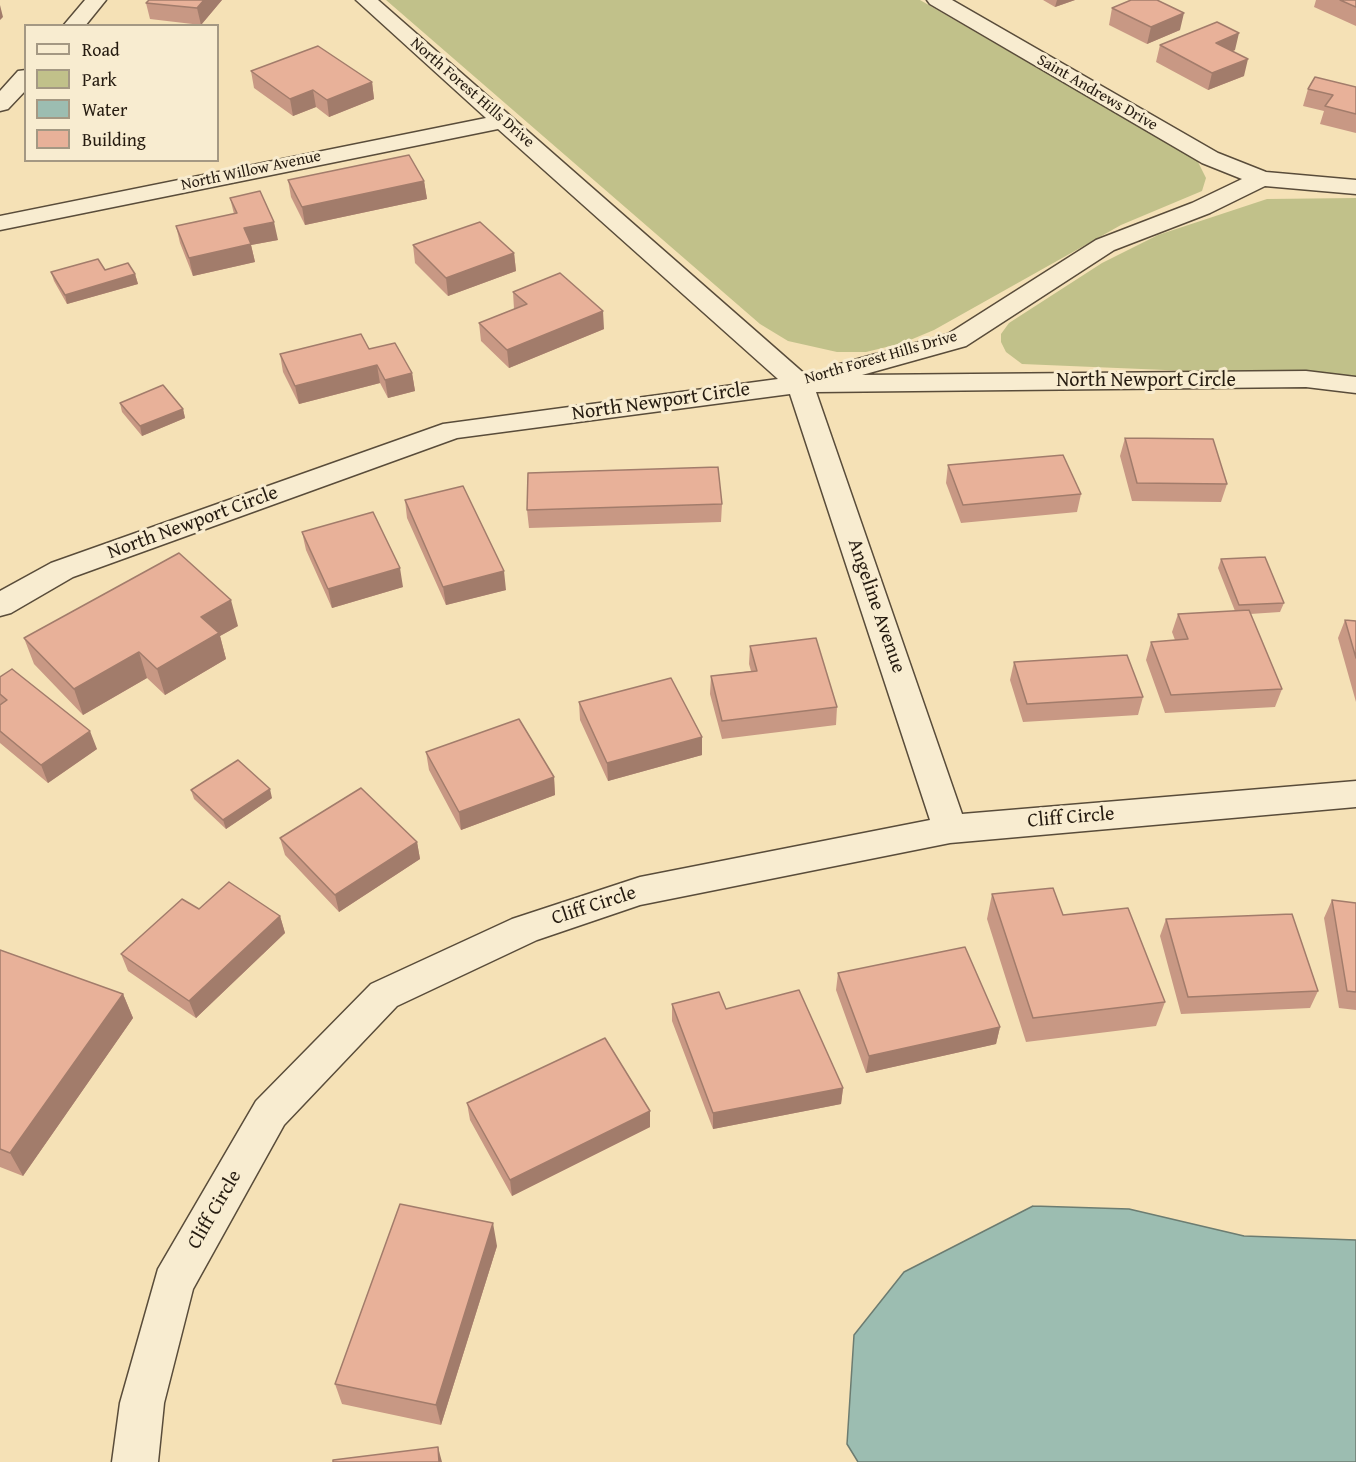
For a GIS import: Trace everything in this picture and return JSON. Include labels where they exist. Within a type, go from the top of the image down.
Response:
[{"type":"street","points":[[74,24],[96,0]]},
{"type":"street","name":"North Forest Hills Drive","points":[[366,0],[800,384],[957,340],[1105,245],[1201,208],[1262,179]]},
{"type":"street","name":"Saint Andrews Drive","points":[[937,0],[1210,158],[1262,179]]},
{"type":"street","points":[[0,104],[24,78]]},
{"type":"street","name":"North Willow Avenue","points":[[0,223],[364,147],[503,121]]},
{"type":"street","points":[[1262,179],[1356,188]]},
{"type":"street","name":"North Newport Circle","points":[[0,605],[62,570],[453,430],[800,384],[1306,379],[1356,385]]},
{"type":"street","name":"Angeline Avenue","points":[[800,384],[951,829]]},
{"type":"street","name":"Cliff Circle","points":[[135,1462],[142,1403],[173,1283],[270,1113],[384,995],[525,929],[640,891],[951,829],[1356,794]]},
{"type":"green space","points":[[386,0],[920,0],[1197,160],[1206,178],[1202,191],[1121,225],[934,330],[903,343],[866,352],[837,352],[788,341],[760,324]]},
{"type":"green space","points":[[1356,198],[1356,378],[1022,364],[1006,352],[1001,342],[1001,334],[1009,323],[1102,263],[1158,235],[1267,199]]},
{"type":"water","points":[[1033,1206],[1129,1209],[1244,1236],[1356,1240],[1356,1462],[858,1462],[847,1444],[854,1335],[904,1272]]},
{"type":"building","points":[[149,0],[204,0],[197,8],[146,3]]},
{"type":"building","points":[[1131,0],[1157,0],[1184,13],[1151,27],[1112,8]]},
{"type":"building","points":[[1340,0],[1356,0],[1356,7]]},
{"type":"building","points":[[1217,22],[1239,33],[1216,43],[1248,59],[1212,73],[1160,45]]},
{"type":"building","points":[[318,46],[372,82],[327,100],[313,90],[290,99],[251,71]]},
{"type":"building","points":[[1315,77],[1356,87],[1356,114],[1325,106],[1333,95],[1308,89]]},
{"type":"building","points":[[409,155],[424,181],[302,207],[288,180]]},
{"type":"building","points":[[260,191],[274,222],[244,228],[251,244],[189,258],[176,226],[237,213],[230,198]]},
{"type":"building","points":[[480,222],[514,253],[446,278],[413,245]]},
{"type":"building","points":[[98,259],[105,270],[128,263],[135,274],[65,295],[51,272]]},
{"type":"building","points":[[560,273],[603,311],[507,350],[479,323],[527,304],[513,292]]},
{"type":"building","points":[[361,334],[369,349],[395,343],[412,373],[385,380],[377,365],[295,386],[280,354]]},
{"type":"building","points":[[163,385],[183,409],[140,426],[120,403]]},
{"type":"building","points":[[1125,438],[1213,439],[1227,484],[1137,483]]},
{"type":"building","points":[[1063,455],[1081,494],[963,505],[948,465]]},
{"type":"building","points":[[718,467],[722,504],[527,510],[528,473]]},
{"type":"building","points":[[463,486],[504,571],[443,587],[405,500]]},
{"type":"building","points":[[373,512],[400,568],[328,589],[302,532]]},
{"type":"building","points":[[179,553],[231,600],[201,617],[219,633],[157,669],[139,652],[74,689],[24,638]]},
{"type":"building","points":[[1265,557],[1284,603],[1239,605],[1221,559]]},
{"type":"building","points":[[1249,610],[1282,689],[1171,695],[1151,642],[1188,639],[1178,614]]},
{"type":"building","points":[[1345,620],[1356,621],[1356,658]]},
{"type":"building","points":[[816,638],[837,707],[722,721],[711,676],[757,671],[750,646]]},
{"type":"building","points":[[1127,655],[1143,697],[1027,704],[1014,662]]},
{"type":"building","points":[[12,669],[90,731],[41,765],[0,731],[0,705],[7,700],[0,694],[0,677]]},
{"type":"building","points":[[671,678],[702,737],[607,763],[579,702]]},
{"type":"building","points":[[519,719],[554,777],[459,812],[426,752]]},
{"type":"building","points":[[238,760],[270,789],[223,820],[191,790]]},
{"type":"building","points":[[361,788],[417,842],[335,895],[280,838]]},
{"type":"building","points":[[229,882],[280,916],[189,1001],[121,954],[182,899],[199,909]]},
{"type":"building","points":[[1053,888],[1063,915],[1128,908],[1165,1002],[1033,1018],[992,894]]},
{"type":"building","points":[[1332,900],[1356,903],[1356,992],[1347,991]]},
{"type":"building","points":[[1292,914],[1318,991],[1188,997],[1166,919]]},
{"type":"building","points":[[965,947],[1000,1027],[869,1056],[838,973]]},
{"type":"building","points":[[0,950],[123,994],[10,1153],[0,1149]]},
{"type":"building","points":[[799,990],[843,1088],[713,1113],[672,1004],[719,992],[726,1009]]},
{"type":"building","points":[[605,1038],[650,1111],[510,1180],[467,1103]]},
{"type":"building","points":[[400,1204],[493,1223],[436,1405],[335,1384]]},
{"type":"building","points":[[438,1447],[439,1462],[333,1462],[333,1460]]}]
